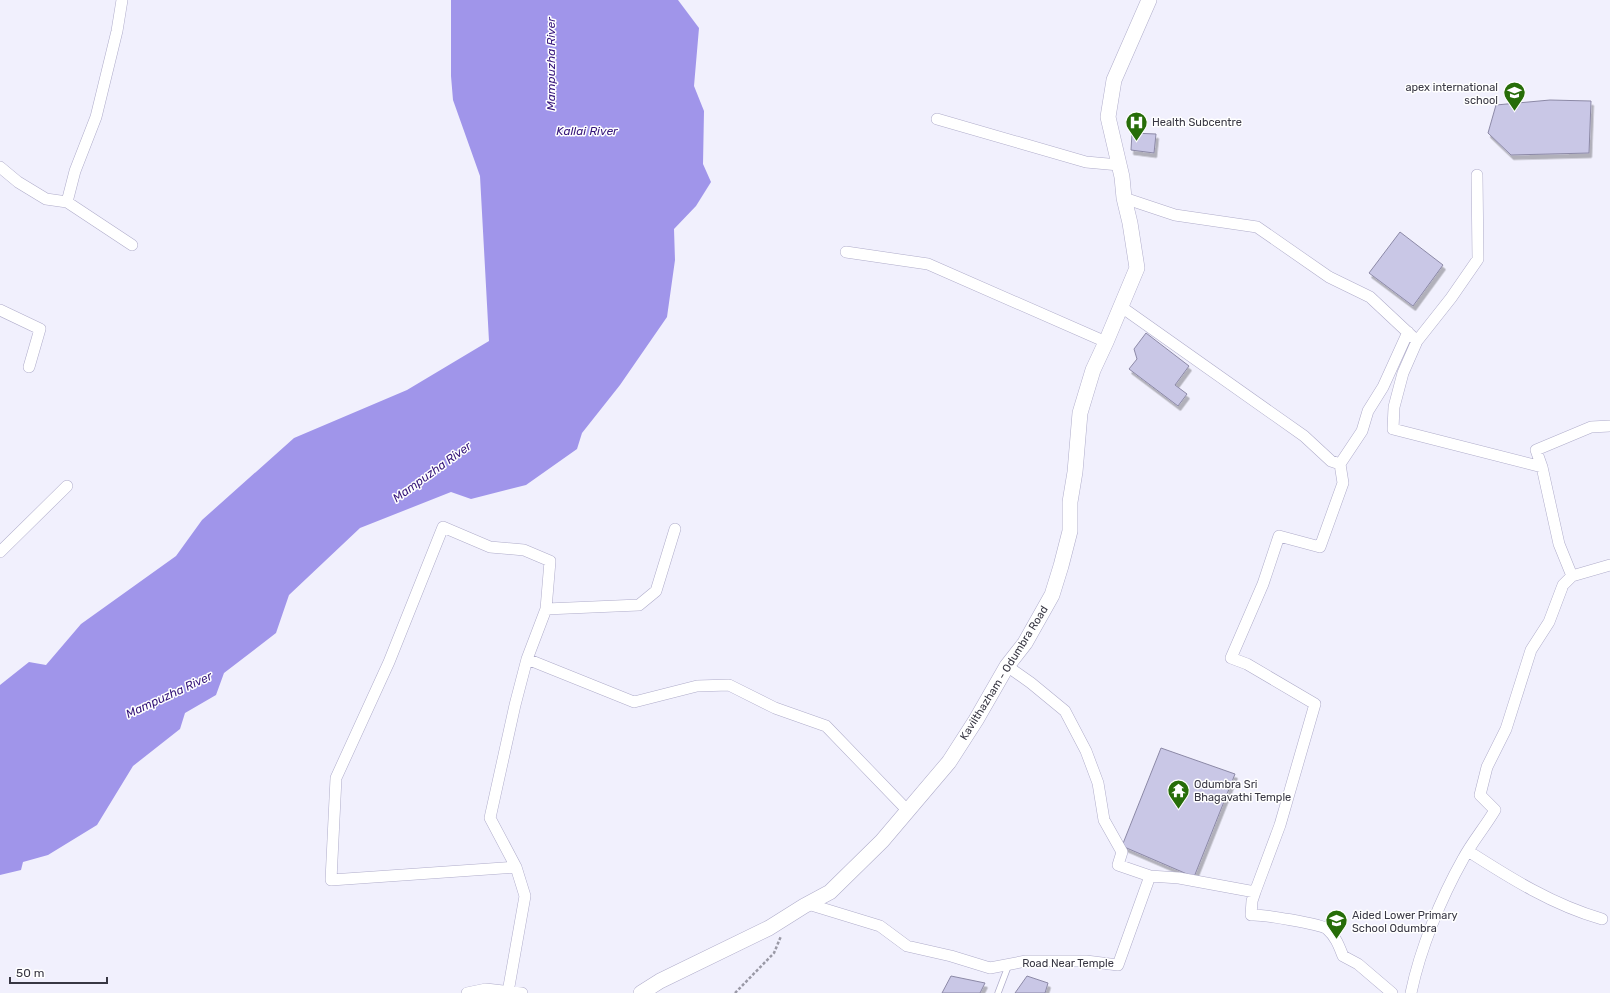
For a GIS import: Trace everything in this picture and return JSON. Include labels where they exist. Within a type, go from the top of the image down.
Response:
[{"type":"main road","name":"Kavilthazham - Odumbra Road","points":[[641,993],[660,981],[769,928],[830,892],[882,841],[949,762],[976,720],[1007,666],[1025,643],[1052,595],[1070,531],[1070,502],[1075,472],[1080,413],[1093,370],[1137,268],[1130,223],[1124,198],[1122,177],[1108,117],[1114,80],[1150,0]]},
{"type":"street","points":[[66,202],[75,171],[96,117],[117,30],[122,0]]},
{"type":"street","points":[[937,119],[1086,162],[1119,165]]},
{"type":"street","points":[[0,167],[18,182],[46,199],[66,202],[132,245]]},
{"type":"street","points":[[1477,175],[1478,259],[1451,298],[1417,341],[1403,373],[1394,407],[1393,429],[1542,467]]},
{"type":"street","points":[[1124,198],[1175,215],[1257,227],[1329,278],[1370,297],[1417,341]]},
{"type":"street","points":[[846,252],[928,264],[1106,342]]},
{"type":"street","points":[[1120,306],[1304,436],[1331,460],[1340,464]]},
{"type":"street","points":[[0,310],[40,329],[29,367]]},
{"type":"street","points":[[1392,993],[1358,964],[1343,956],[1338,941],[1326,928],[1278,918],[1251,915],[1252,901],[1280,825],[1314,704],[1247,664],[1231,658],[1263,584],[1279,536],[1320,547],[1343,483],[1340,464],[1362,431],[1368,411],[1384,387],[1408,332]]},
{"type":"street","points":[[1572,576],[1558,544],[1542,467],[1536,450],[1592,427],[1610,426]]},
{"type":"street","points":[[0,552],[67,486]]},
{"type":"street","points":[[508,992],[525,896],[516,866],[490,818],[515,704],[527,658],[546,609],[550,561],[524,550],[490,548],[443,527],[389,662],[336,778],[330,880],[516,866]]},
{"type":"street","points":[[546,609],[639,605],[656,591],[675,529]]},
{"type":"street","points":[[1411,993],[1414,974],[1437,911],[1454,875],[1495,810],[1480,795],[1487,767],[1506,729],[1531,650],[1550,622],[1563,585],[1572,576],[1610,565]]},
{"type":"street","points":[[527,658],[634,702],[697,686],[729,685],[776,708],[826,726],[908,811]]},
{"type":"street","points":[[1007,666],[1031,683],[1065,711],[1086,751],[1098,783],[1104,820],[1122,852],[1118,865],[1150,876],[1179,878],[1255,892]]},
{"type":"street","points":[[1468,851],[1511,878],[1546,897],[1581,913],[1602,919]]},
{"type":"street","name":"Road Near Temple","points":[[808,904],[880,926],[907,946],[951,956],[990,968],[1026,961],[1086,961],[1118,965],[1150,876]]},
{"type":"street","points":[[467,993],[486,989],[522,993]]},
{"type":"lane","points":[[998,993],[1009,964]]},
{"type":"path","points":[[735,993],[774,952],[790,915]]},
{"type":"water","name":"Kallai River","points":[[451,0],[678,0],[699,28],[694,86],[704,111],[703,164],[711,182],[696,206],[674,229],[675,260],[667,317],[620,385],[582,433],[577,449],[526,485],[471,499],[451,492],[360,528],[289,595],[276,633],[224,673],[216,695],[185,713],[180,729],[133,766],[97,825],[48,855],[23,862],[21,870],[0,875],[0,685],[29,662],[46,665],[81,624],[176,556],[202,520],[294,438],[407,390],[489,341],[480,176],[453,100],[451,76]]},
{"type":"building","name":"apex international school","points":[[1550,100],[1591,101],[1589,153],[1511,155],[1488,133],[1496,105]]},
{"type":"building","points":[[1132,133],[1156,134],[1154,153],[1131,150]]},
{"type":"building","points":[[1400,232],[1443,265],[1413,306],[1369,273]]},
{"type":"building","points":[[1146,333],[1189,366],[1175,385],[1187,394],[1178,406],[1129,369],[1137,359],[1134,349]]},
{"type":"building","name":"Odumbra Sri Bhagavathi Temple","points":[[1161,748],[1235,774],[1194,877],[1122,846]]},
{"type":"building","points":[[951,976],[985,983],[980,993],[942,993]]},
{"type":"building","points":[[1027,976],[1048,983],[1045,993],[1015,993]]},
{"type":"place","name":"apex international school","points":[[1514,112]]},
{"type":"place","name":"Health Subcentre","points":[[1137,142]]},
{"type":"place","name":"Odumbra Sri Bhagavathi Temple","points":[[1178,810]]},
{"type":"place","name":"Aided Lower Primary School Odumbra","points":[[1337,940]]},
{"type":"water label","name":"Mampuzha River","points":[[551,64]]},
{"type":"water label","name":"Mampuzha River","points":[[432,472]]},
{"type":"water label","name":"Mampuzha River","points":[[169,695]]}]
